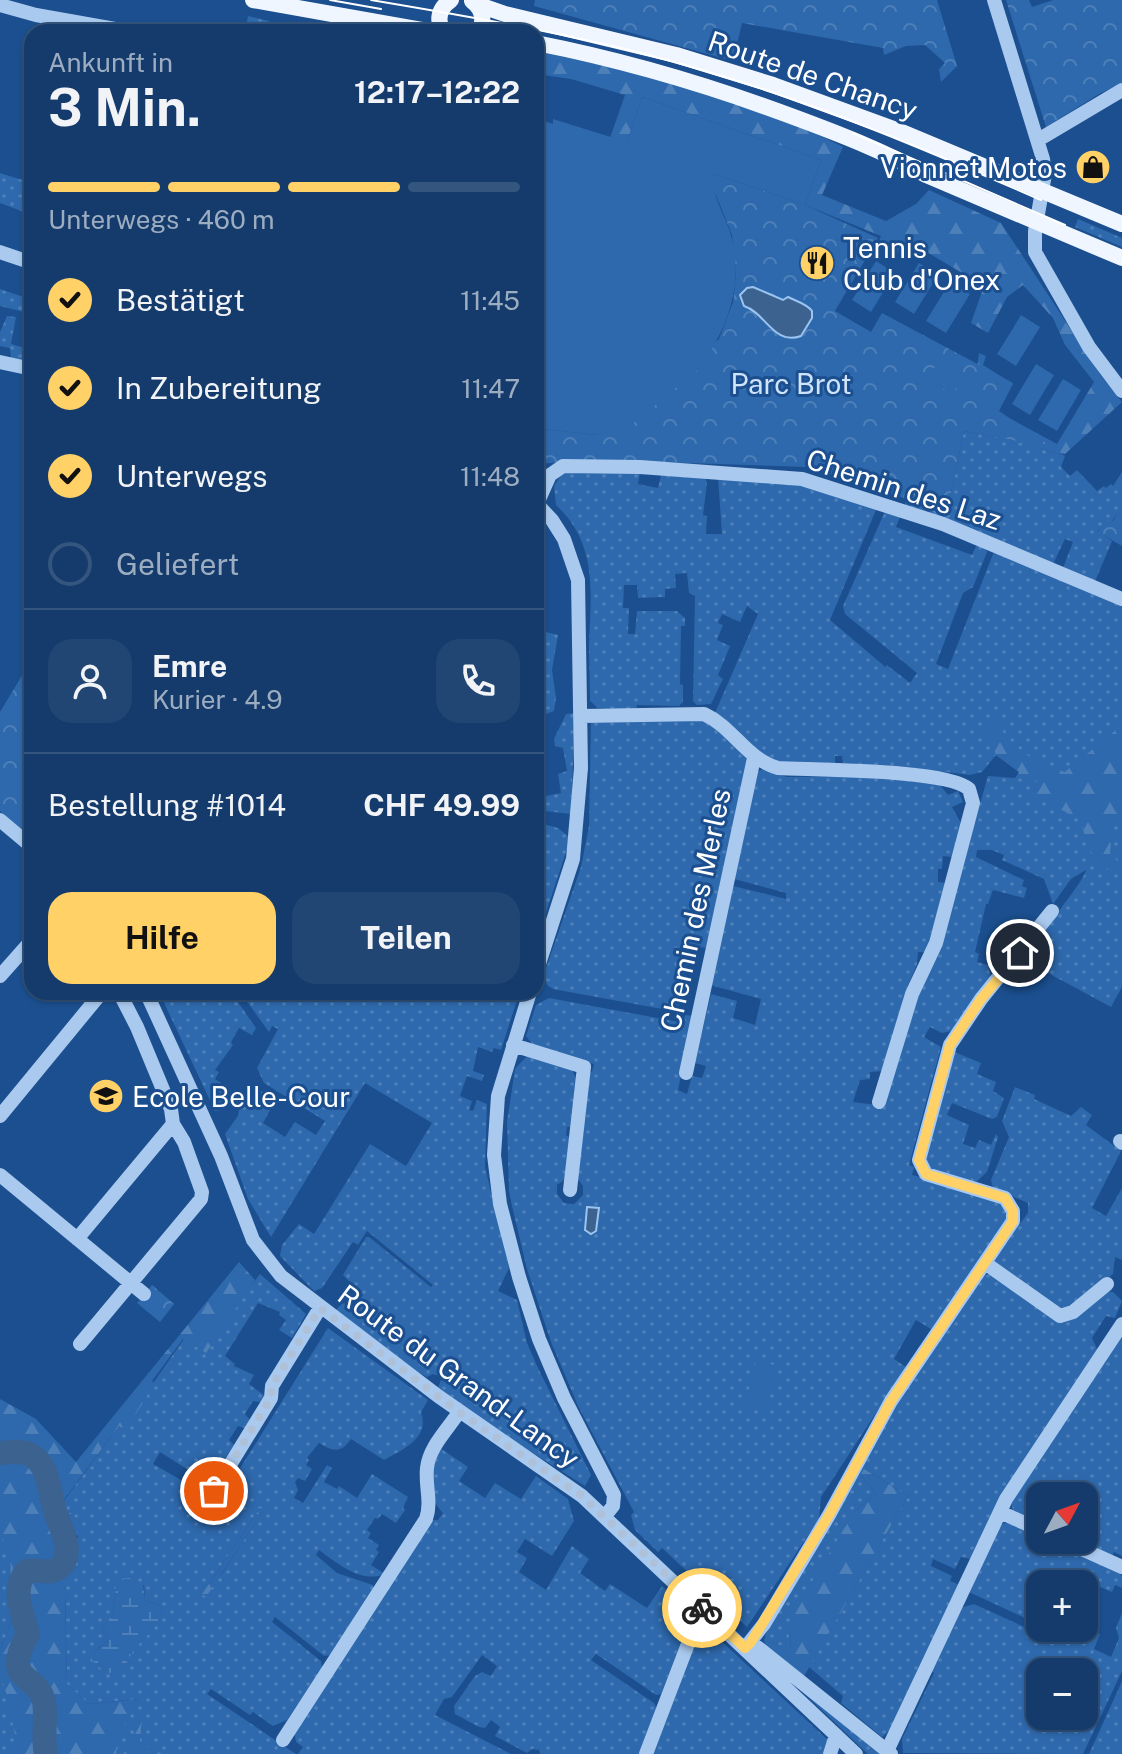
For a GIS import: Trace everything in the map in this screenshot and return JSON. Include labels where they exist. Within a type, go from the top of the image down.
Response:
[{"type":"main road","points":[[253,0],[388,24]]},
{"type":"main road","points":[[441,24],[439,15],[451,0]]},
{"type":"main road","points":[[474,2],[483,19],[481,24]]},
{"type":"main road","name":"Route de Chancy","points":[[474,2],[505,14],[664,52],[773,85],[899,131],[1122,224]]},
{"type":"main road","name":"Route de Chancy","points":[[544,45],[647,69],[765,107],[838,134],[1122,258]]},
{"type":"street","points":[[994,0],[1038,140],[1045,174],[1034,240],[1035,252],[1089,347],[1122,391]]},
{"type":"street","points":[[0,5],[83,24]]},
{"type":"street","points":[[1038,140],[1122,90]]},
{"type":"street","points":[[0,252],[24,260]]},
{"type":"street","points":[[0,362],[24,367]]},
{"type":"street","name":"Chemin des Laz","points":[[544,487],[550,475],[563,466],[640,467],[802,479],[943,524],[1122,599]]},
{"type":"street","points":[[544,512],[559,528],[576,567],[580,591],[581,716],[576,843],[544,949]]},
{"type":"street","name":"Chemin des Merles","points":[[581,716],[704,714],[718,721],[754,758],[764,764],[778,768],[868,772],[945,780],[964,785],[972,795],[973,803],[936,943],[912,994],[879,1102]]},
{"type":"street","name":"Chemin des Merles","points":[[686,1073],[754,758]]},
{"type":"street","points":[[0,820],[24,840]]},
{"type":"street","points":[[748,1645],[829,1515],[891,1401],[1013,1221],[1011,1206],[1005,1198],[926,1174],[919,1160],[950,1045],[981,999],[1052,911]]},
{"type":"street","points":[[0,976],[24,949]]},
{"type":"street","points":[[0,1116],[96,1000]]},
{"type":"street","points":[[80,1344],[201,1199],[202,1192],[137,1027],[123,1000]]},
{"type":"street","name":"Route du Grand-Lancy","points":[[150,1000],[214,1141],[258,1248],[281,1276],[459,1412],[555,1476],[605,1516],[702,1607],[889,1752]]},
{"type":"street","points":[[527,1000],[502,1080],[495,1122],[494,1155],[500,1204],[539,1339],[564,1398],[614,1495],[613,1506],[605,1516]]},
{"type":"street","points":[[513,1045],[584,1067],[570,1190]]},
{"type":"street","points":[[77,1239],[191,1090]]},
{"type":"street","points":[[184,1142],[214,1141]]},
{"type":"street","points":[[0,1175],[144,1294]]},
{"type":"street","points":[[985,1263],[1060,1316],[1073,1312],[1107,1284]]},
{"type":"street","points":[[214,1491],[271,1398],[272,1386],[320,1308]]},
{"type":"street","points":[[889,1752],[1000,1512],[1122,1324]]},
{"type":"street","points":[[283,1740],[426,1519],[429,1459],[459,1412]]},
{"type":"street","points":[[1000,1512],[1026,1524]]},
{"type":"street","points":[[1093,1554],[1122,1567]]},
{"type":"street","points":[[646,1754],[702,1607]]},
{"type":"street","name":"Route du Grand-Lancy","points":[[748,1645],[856,1754]]},
{"type":"street","points":[[830,1754],[836,1735]]},
{"type":"green space","points":[[535,0],[937,0],[957,66],[941,82],[939,69],[945,63],[925,45],[906,46],[884,55],[883,48],[742,23],[733,61],[534,6]]},
{"type":"green space","points":[[1006,0],[1029,0],[1032,7],[1053,0],[1122,0],[1122,83],[1046,127]]},
{"type":"green space","points":[[248,16],[269,21],[268,24],[246,24]]},
{"type":"green space","points":[[544,53],[654,78],[733,101],[843,147],[822,195],[886,221],[916,204],[929,190],[1001,223],[1102,377],[1122,402],[1065,454],[963,429],[944,517],[905,505],[915,454],[975,382],[979,353],[986,356],[983,365],[1013,384],[998,412],[1057,444],[1094,382],[1065,345],[1053,318],[1023,285],[1007,297],[988,333],[971,323],[984,286],[920,248],[911,260],[879,241],[881,236],[805,205],[821,160],[642,97],[627,142],[610,138],[625,95],[571,79],[544,75]]},
{"type":"green space","points":[[642,97],[821,160],[805,205],[715,174],[716,196],[735,252],[734,292],[713,348],[689,380],[685,380],[629,427],[597,435],[544,429],[544,121],[553,124],[553,119],[627,142]]},
{"type":"green space","points":[[0,173],[24,180],[24,212],[0,203]]},
{"type":"green space","name":"Parc Brot","points":[[715,174],[805,205],[878,238],[835,311],[871,332],[882,313],[1013,383],[999,411],[1065,456],[1018,441],[964,431],[945,521],[916,502],[807,467],[593,460],[544,463],[544,429],[597,435],[719,339],[733,302],[736,273],[732,235],[712,185]]},
{"type":"green space","points":[[1078,219],[1122,238],[1122,247],[1075,227]]},
{"type":"green space","points":[[876,261],[895,273],[871,312],[852,300]]},
{"type":"green space","points":[[919,263],[938,275],[914,314],[895,302]]},
{"type":"green space","points":[[950,282],[970,294],[946,333],[926,321]]},
{"type":"green space","points":[[0,289],[24,297],[24,312],[0,306]]},
{"type":"green space","points":[[1021,315],[1040,327],[1016,366],[997,354]]},
{"type":"green space","points":[[7,316],[16,317],[11,344],[24,348],[24,360],[11,358],[10,348],[0,346],[0,332]]},
{"type":"green space","points":[[939,360],[964,374],[953,394],[927,380]]},
{"type":"green space","points":[[1036,364],[1054,375],[1030,415],[1012,404]]},
{"type":"green space","points":[[1063,379],[1081,390],[1057,431],[1038,420]]},
{"type":"green space","points":[[964,431],[1018,441],[1065,456],[1061,467],[1070,476],[1077,470],[1097,491],[1104,486],[1113,486],[1122,472],[1122,510],[1112,521],[1108,519],[1098,531],[1112,541],[1094,584],[1063,568],[1073,542],[1065,539],[1054,562],[1047,564],[945,521]]},
{"type":"green space","points":[[662,471],[704,475],[707,483],[703,515],[707,516],[706,534],[722,534],[718,477],[797,483],[874,506],[876,510],[830,620],[885,667],[887,665],[910,683],[917,673],[845,614],[843,606],[886,509],[901,514],[896,527],[972,555],[978,542],[984,544],[987,552],[973,587],[963,593],[936,664],[948,669],[995,549],[1122,603],[1122,987],[1111,1007],[1022,959],[1086,870],[1071,879],[1053,904],[1044,879],[1002,860],[1004,855],[992,850],[977,850],[976,857],[1024,880],[1022,886],[1027,888],[1024,898],[993,890],[986,904],[975,952],[979,954],[977,962],[988,965],[991,977],[951,1031],[942,1033],[930,1027],[924,1037],[941,1047],[909,1165],[914,1167],[912,1175],[978,1192],[1003,1203],[1010,1214],[931,1329],[916,1320],[894,1359],[906,1367],[821,1497],[819,1519],[747,1627],[662,1548],[658,1552],[635,1530],[631,1515],[634,1512],[578,1406],[551,1342],[527,1269],[509,1191],[507,1122],[515,1069],[527,1056],[571,1068],[576,1078],[570,1127],[567,1127],[566,1135],[570,1138],[567,1178],[557,1185],[557,1194],[564,1203],[574,1204],[583,1195],[583,1186],[577,1178],[580,1138],[583,1135],[588,1073],[592,1072],[594,1064],[532,1044],[526,1036],[536,1005],[549,998],[679,1022],[686,1015],[693,1016],[678,1090],[687,1094],[692,1076],[702,1078],[706,1066],[695,1063],[711,994],[737,1001],[733,1018],[755,1025],[761,999],[710,985],[733,886],[786,899],[786,893],[734,879],[755,773],[763,769],[787,777],[872,776],[940,785],[948,795],[958,791],[963,802],[952,807],[962,825],[952,857],[943,856],[942,869],[938,869],[938,882],[946,883],[926,952],[918,952],[917,964],[882,1071],[870,1072],[870,1079],[860,1080],[853,1102],[884,1106],[988,776],[1015,778],[1019,772],[996,755],[982,772],[970,775],[843,763],[842,756],[835,756],[835,763],[785,764],[762,758],[715,713],[758,614],[747,606],[740,622],[722,614],[718,623],[723,625],[717,640],[730,646],[718,675],[723,679],[711,704],[697,705],[693,701],[695,596],[689,593],[687,573],[675,574],[676,588],[665,589],[665,597],[638,598],[637,585],[624,585],[623,608],[629,608],[628,634],[635,634],[637,611],[677,611],[685,618],[685,626],[681,626],[680,684],[683,685],[683,702],[679,706],[637,705],[636,710],[598,708],[590,701],[589,570],[579,536],[556,505],[554,486],[563,472],[640,473],[638,484],[658,488]]},
{"type":"green space","points":[[1120,509],[1122,546],[1098,532],[1107,518],[1113,521]]},
{"type":"green space","points":[[544,621],[546,632],[558,635],[552,670],[556,698],[554,711],[544,715]]},
{"type":"green space","points":[[24,672],[24,833],[0,811],[0,712]]},
{"type":"green space","points":[[575,713],[571,814],[544,811],[544,796],[561,793],[558,774],[567,771],[563,748],[555,746],[554,739],[566,714]]},
{"type":"green space","points":[[698,718],[719,728],[748,756],[706,948],[690,946],[682,998],[686,999],[673,1011],[553,989],[547,985],[544,974],[581,867],[589,826],[591,721]]},
{"type":"green space","points":[[996,721],[1025,754],[1065,772],[1122,728],[1122,796],[1110,853],[1122,866],[1122,877],[1092,854],[1081,819],[1032,796],[1038,781],[1016,778],[1019,772],[996,755],[985,730]]},
{"type":"green space","points":[[544,824],[558,828],[568,836],[567,849],[544,919]]},
{"type":"green space","points":[[1000,933],[1024,941],[1015,951],[997,960],[988,956],[991,945],[996,946]]},
{"type":"green space","points":[[163,1000],[237,1000],[256,1028],[252,1035],[239,1028],[231,1042],[233,1045],[215,1070],[219,1072],[215,1079],[231,1090],[221,1110],[215,1111]]},
{"type":"green space","points":[[246,1000],[517,1000],[501,1050],[494,1048],[492,1052],[478,1047],[473,1071],[484,1075],[482,1081],[467,1076],[460,1096],[472,1101],[469,1110],[473,1111],[477,1100],[487,1104],[485,1167],[509,1268],[498,1291],[517,1300],[527,1343],[591,1475],[585,1486],[438,1388],[442,1377],[433,1374],[427,1377],[418,1372],[336,1310],[342,1303],[354,1306],[363,1295],[343,1275],[366,1237],[431,1287],[433,1285],[367,1231],[358,1245],[353,1242],[322,1288],[314,1291],[280,1256],[282,1245],[299,1224],[314,1234],[370,1144],[406,1166],[432,1123],[365,1083],[271,1237],[248,1199],[225,1134],[238,1116],[246,1089],[254,1087],[274,1103],[263,1123],[285,1137],[295,1122],[316,1135],[325,1121],[264,1083],[257,1068],[278,1029],[272,1026],[269,1032]]},
{"type":"green space","points":[[952,1051],[981,1063],[977,1074],[996,1082],[993,1091],[1004,1098],[997,1117],[992,1119],[952,1103],[947,1115],[969,1125],[963,1144],[975,1148],[979,1140],[991,1145],[996,1134],[998,1137],[987,1172],[976,1182],[931,1170],[925,1163]]},
{"type":"green space","points":[[1015,1087],[1071,1116],[1081,1107],[1092,1115],[1086,1125],[1121,1151],[1092,1208],[1106,1216],[1122,1188],[1122,1260],[1115,1257],[1113,1274],[1072,1307],[1062,1310],[995,1264],[994,1258],[1028,1213],[1028,1203],[993,1188],[991,1180],[1009,1137],[1002,1121]]},
{"type":"green space","points":[[239,1262],[255,1280],[206,1353],[183,1339],[152,1381],[155,1383],[135,1415],[131,1414],[122,1428],[119,1426],[60,1505],[75,1517],[78,1524],[71,1565],[60,1577],[65,1589],[67,1684],[89,1704],[140,1699],[119,1735],[116,1754],[19,1754],[0,1674],[0,1651],[12,1620],[9,1592],[11,1561],[0,1532],[0,1399],[36,1419],[76,1462]]},
{"type":"green space","points":[[260,1274],[306,1314],[292,1338],[279,1330],[286,1320],[279,1315],[280,1312],[258,1303],[225,1356],[234,1366],[254,1375],[249,1384],[265,1396],[260,1402],[253,1401],[245,1414],[250,1420],[245,1428],[238,1426],[229,1440],[234,1445],[210,1471],[214,1474],[208,1479],[201,1478],[160,1452],[153,1464],[223,1504],[227,1489],[328,1328],[428,1400],[421,1412],[423,1421],[419,1436],[384,1460],[351,1439],[337,1450],[319,1443],[307,1458],[306,1465],[312,1469],[305,1481],[298,1478],[295,1482],[298,1490],[294,1498],[303,1503],[327,1465],[332,1468],[324,1482],[337,1489],[339,1486],[357,1498],[372,1474],[408,1497],[405,1510],[396,1523],[382,1514],[367,1530],[371,1533],[368,1538],[379,1545],[376,1550],[379,1552],[371,1565],[385,1574],[358,1574],[319,1550],[316,1555],[337,1573],[373,1585],[374,1589],[330,1655],[324,1656],[275,1617],[272,1622],[321,1661],[322,1668],[287,1720],[273,1726],[211,1689],[207,1694],[296,1754],[108,1754],[139,1699],[89,1704],[67,1684],[65,1589],[60,1578],[70,1568],[73,1543],[78,1537],[60,1506],[184,1339],[206,1352]],"holes":[[[260,1508],[263,1511],[221,1575],[202,1594]],[[144,1585],[145,1600],[163,1607],[156,1624],[132,1652],[124,1671],[92,1653],[108,1641],[102,1629],[113,1614],[116,1586]]]},
{"type":"green space","points":[[990,1274],[1053,1319],[1106,1291],[1113,1292],[1122,1301],[1115,1318],[1106,1316],[1092,1338],[1097,1349],[972,1559],[961,1557],[955,1569],[933,1559],[931,1566],[952,1576],[950,1581],[960,1585],[891,1729],[882,1737],[841,1703],[843,1696],[809,1667],[908,1496],[861,1467],[884,1421],[983,1275]]},
{"type":"green space","points":[[152,1285],[174,1304],[160,1322],[137,1303]]},
{"type":"green space","points":[[1122,1333],[1122,1556],[1114,1552],[1112,1556],[1098,1550],[1098,1482],[1026,1482],[1026,1517],[1013,1511],[1011,1501]]},
{"type":"green space","points":[[756,1360],[777,1366],[766,1412],[745,1406]]},
{"type":"green space","points":[[440,1448],[468,1467],[459,1481],[485,1498],[495,1483],[521,1499],[536,1476],[568,1499],[574,1521],[552,1556],[525,1539],[517,1552],[527,1558],[519,1572],[546,1590],[572,1546],[589,1559],[580,1573],[605,1591],[610,1584],[647,1608],[662,1586],[692,1613],[661,1694],[656,1695],[596,1654],[591,1660],[654,1703],[657,1709],[639,1754],[540,1754],[539,1750],[532,1749],[527,1753],[495,1736],[500,1727],[491,1720],[485,1728],[479,1727],[455,1714],[454,1706],[475,1676],[482,1672],[491,1676],[497,1666],[482,1655],[452,1697],[444,1699],[435,1715],[511,1754],[298,1754],[303,1747],[296,1742],[294,1731],[429,1520],[438,1520],[443,1513],[432,1490]]},
{"type":"green space","points":[[0,1460],[18,1477],[9,1592],[12,1620],[0,1651]]},
{"type":"green space","points":[[861,1467],[908,1496],[803,1678],[764,1641],[791,1648],[789,1633],[792,1614],[855,1511],[876,1494],[859,1472]]},
{"type":"green space","points":[[859,1472],[876,1494],[855,1511],[789,1633],[791,1649],[764,1641],[766,1634]]},
{"type":"green space","points":[[260,1508],[264,1510],[206,1597],[202,1594]]},
{"type":"green space","points":[[1010,1522],[1026,1529],[1026,1554],[1081,1554],[1117,1570],[1122,1576],[1122,1588],[1115,1585],[1112,1592],[1098,1586],[1098,1570],[1026,1570],[1026,1618],[969,1592],[998,1525]]},
{"type":"green space","points":[[129,1578],[143,1583],[145,1600],[163,1607],[161,1616],[132,1653],[124,1672],[105,1673],[92,1660],[92,1653],[108,1641],[102,1629],[113,1614],[116,1586]]},
{"type":"green space","points":[[974,1604],[1026,1628],[1026,1642],[1097,1642],[1094,1649],[1111,1657],[1119,1638],[1116,1628],[1122,1613],[1122,1671],[1098,1722],[1098,1658],[1026,1658],[1026,1730],[1094,1730],[1083,1754],[903,1753],[902,1739],[934,1673],[931,1671],[960,1608]]},
{"type":"green space","points":[[705,1626],[830,1742],[826,1754],[651,1754],[699,1631]]},
{"type":"green space","points":[[770,1661],[886,1754],[868,1754]]},
{"type":"green space","points":[[0,1670],[29,1754],[0,1754]]},
{"type":"green space","points":[[1122,1681],[1122,1754],[1089,1754],[1119,1688]]},
{"type":"green space","points":[[142,1715],[140,1742],[162,1754],[123,1754],[133,1743],[136,1716]]},
{"type":"shaded area","points":[[753,287],[783,300],[788,297],[812,311],[812,318],[801,336],[784,337],[744,306],[740,295]]},
{"type":"shaded area","points":[[587,1207],[599,1208],[596,1231],[591,1234],[585,1230]]},
{"type":"waterway","points":[[0,1453],[27,1453],[42,1466],[67,1552],[58,1569],[27,1571],[19,1585],[19,1601],[28,1634],[20,1650],[19,1670],[35,1686],[44,1702],[46,1754]]},
{"type":"tram line","points":[[330,0],[381,9]]},
{"type":"tram line","points":[[371,0],[508,24]]},
{"type":"tram line","points":[[544,31],[664,59],[748,84],[917,147],[1041,200]]},
{"type":"tram line","points":[[853,133],[1065,225]]},
{"type":"way so far","points":[[214,1491],[271,1398],[272,1386],[320,1308],[459,1412],[582,1496],[702,1608]]},
{"type":"place","name":"Vionnet Motos","points":[[1093,167]]},
{"type":"place","name":"Tennis Club d'Onex","points":[[817,263]]},
{"type":"place","name":"Ecole Belle-Cour","points":[[106,1096]]},
{"type":"route","points":[[702,1608],[745,1648],[751,1642],[829,1515],[868,1439],[915,1362],[1013,1221],[1013,1211],[1005,1198],[926,1174],[919,1160],[950,1045],[981,999],[1020,953]]}]
